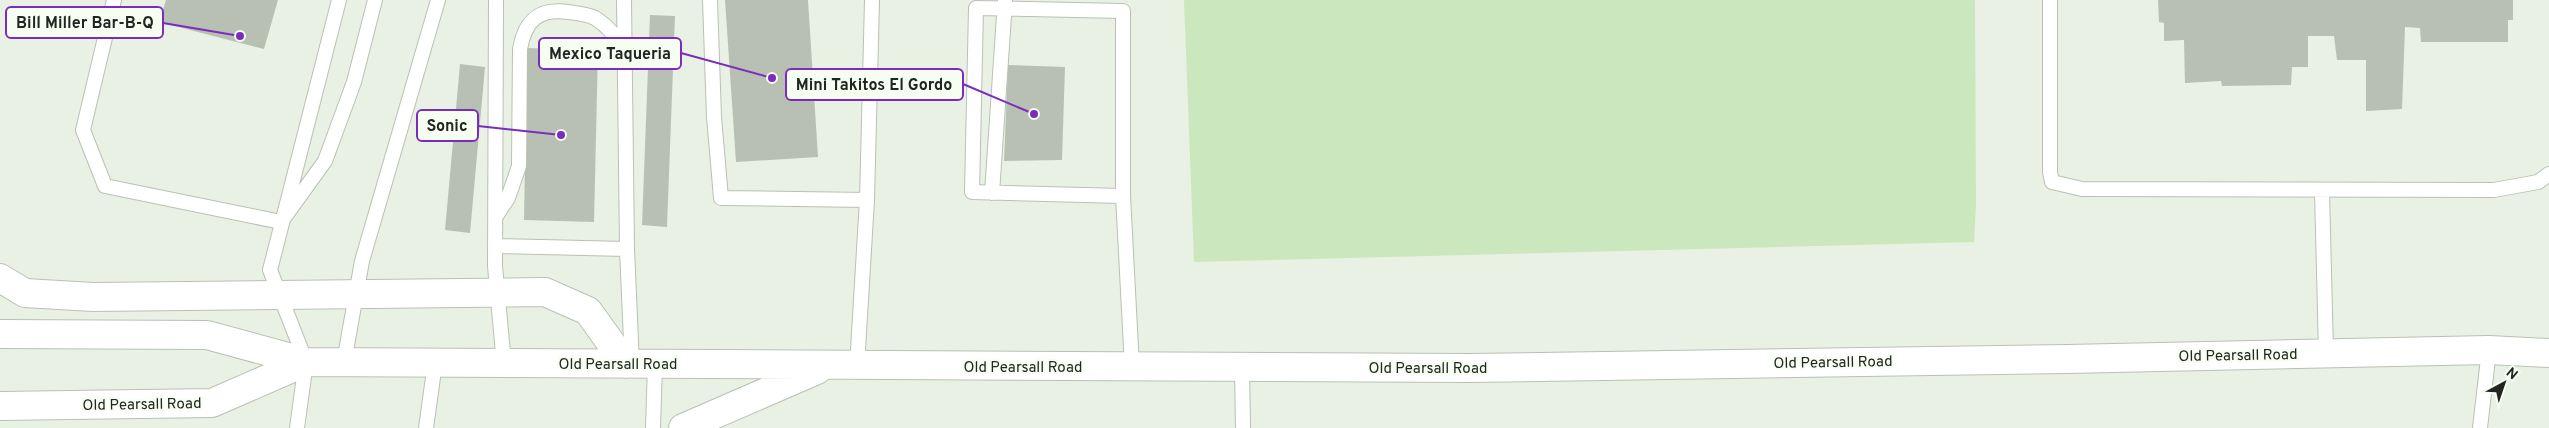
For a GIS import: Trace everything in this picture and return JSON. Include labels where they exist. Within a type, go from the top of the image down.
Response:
[{"type":"main road","points":[[0,278],[25,293],[93,297],[545,292],[588,311],[638,364]]},
{"type":"main road","name":"Old Pearsall Road","points":[[0,334],[207,335],[306,362],[504,364],[1478,368],[2489,350],[2549,353]]},
{"type":"main road","name":"Old Pearsall Road","points":[[0,406],[212,403],[306,362]]},
{"type":"main road","points":[[683,428],[827,366]]},
{"type":"lane","points":[[114,0],[83,130],[105,186],[280,222]]},
{"type":"lane","points":[[298,428],[306,362],[270,270],[280,222],[339,0]]},
{"type":"lane","points":[[280,222],[326,161],[354,82],[375,0]]},
{"type":"lane","points":[[344,362],[362,261],[438,0]]},
{"type":"lane","points":[[496,0],[496,246],[504,364]]},
{"type":"lane","points":[[624,0],[627,249],[638,364],[653,428]]},
{"type":"lane","points":[[710,0],[714,117],[721,198],[867,200]]},
{"type":"lane","points":[[857,366],[867,200],[872,0]]},
{"type":"lane","points":[[2050,0],[2050,172],[2052,182],[2082,189],[2494,190],[2538,182],[2549,174]]},
{"type":"lane","points":[[992,193],[1004,4]]},
{"type":"lane","points":[[1123,196],[972,192],[976,8],[1004,4],[1122,6],[1123,196],[1132,367]]},
{"type":"lane","points":[[496,216],[508,198],[519,166],[520,49],[522,40],[534,17],[544,11],[562,11],[594,17],[608,28],[624,49]]},
{"type":"lane","points":[[2322,191],[2326,353]]},
{"type":"lane","points":[[496,246],[627,249]]},
{"type":"lane","points":[[2480,428],[2489,350]]},
{"type":"lane","points":[[426,428],[435,363]]},
{"type":"lane","points":[[1242,368],[1243,428]]},
{"type":"green space","points":[[1184,0],[1975,0],[1976,204],[1974,242],[1194,262]]},
{"type":"building","points":[[166,0],[278,0],[264,49],[159,22]]},
{"type":"building","points":[[725,0],[808,0],[818,157],[736,162]]},
{"type":"building","points":[[2158,0],[2513,0],[2513,20],[2508,20],[2508,42],[2421,42],[2420,28],[2405,27],[2402,109],[2366,111],[2366,60],[2337,60],[2334,36],[2308,36],[2308,67],[2292,67],[2291,85],[2222,86],[2221,81],[2185,83],[2184,40],[2164,41],[2164,23],[2159,22]]},
{"type":"building","points":[[650,15],[675,16],[667,227],[642,225]]},
{"type":"building","points":[[527,48],[598,50],[594,222],[524,220]]},
{"type":"building","points":[[460,64],[485,67],[470,233],[445,230]]},
{"type":"building","points":[[1008,65],[1065,67],[1062,160],[1004,161]]},
{"type":"place","name":"Bill Miller Bar-B-Q","points":[[240,36]]},
{"type":"place","name":"Mexico Taqueria","points":[[772,78]]},
{"type":"place","name":"Mini Takitos El Gordo","points":[[1034,114]]},
{"type":"place","name":"Sonic","points":[[561,135]]}]
